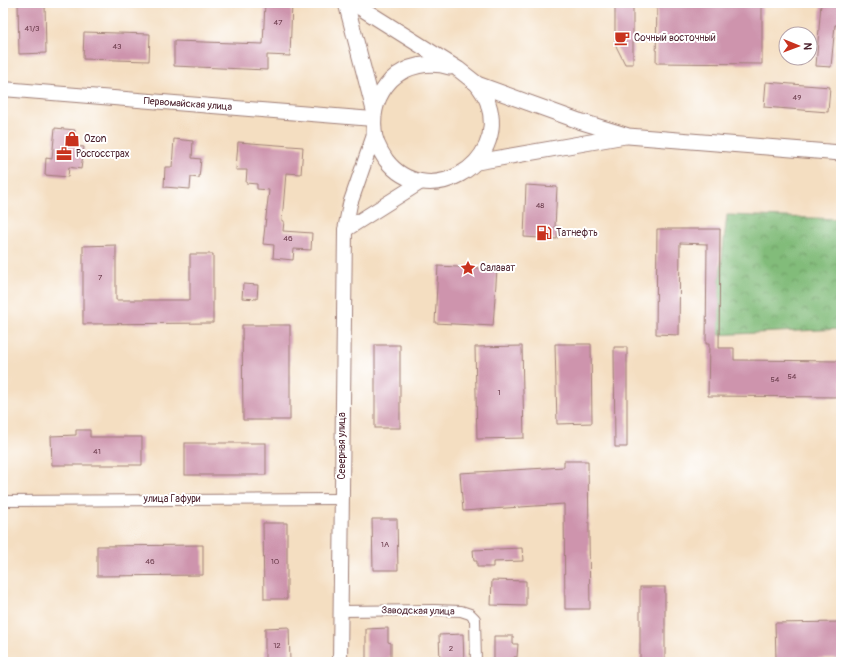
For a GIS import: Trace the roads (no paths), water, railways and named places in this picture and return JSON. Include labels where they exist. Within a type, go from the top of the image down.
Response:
[{"type":"main road","points":[[346,3],[373,114],[374,135],[380,152],[390,166],[405,176],[421,182],[442,182],[461,175],[477,162],[488,144],[492,123],[488,102],[477,84]]},
{"type":"main road","points":[[353,3],[458,69],[477,84],[579,121],[628,136],[841,153]]},
{"type":"main road","points":[[373,114],[384,88],[392,79],[406,69],[423,64],[441,64],[458,69]]},
{"type":"main road","points":[[477,162],[628,136]]},
{"type":"street","name":"Первомайская улица","points":[[3,89],[373,114]]},
{"type":"street","name":"Северная улица","points":[[340,662],[345,230],[350,204],[374,135]]},
{"type":"street","points":[[345,230],[421,182]]},
{"type":"street","name":"улица Гафури","points":[[3,501],[342,499]]},
{"type":"street","name":"Заводская улица","points":[[340,611],[462,611],[470,614],[475,619],[476,662]]},
{"type":"place","name":"Сочный восточный","points":[[622,38]]},
{"type":"place","name":"Ozon","points":[[72,139]]},
{"type":"place","name":"Росгосстрах","points":[[64,154]]},
{"type":"place","name":"Татнефть","points":[[544,233]]},
{"type":"place","name":"Салават","points":[[468,268]]}]
